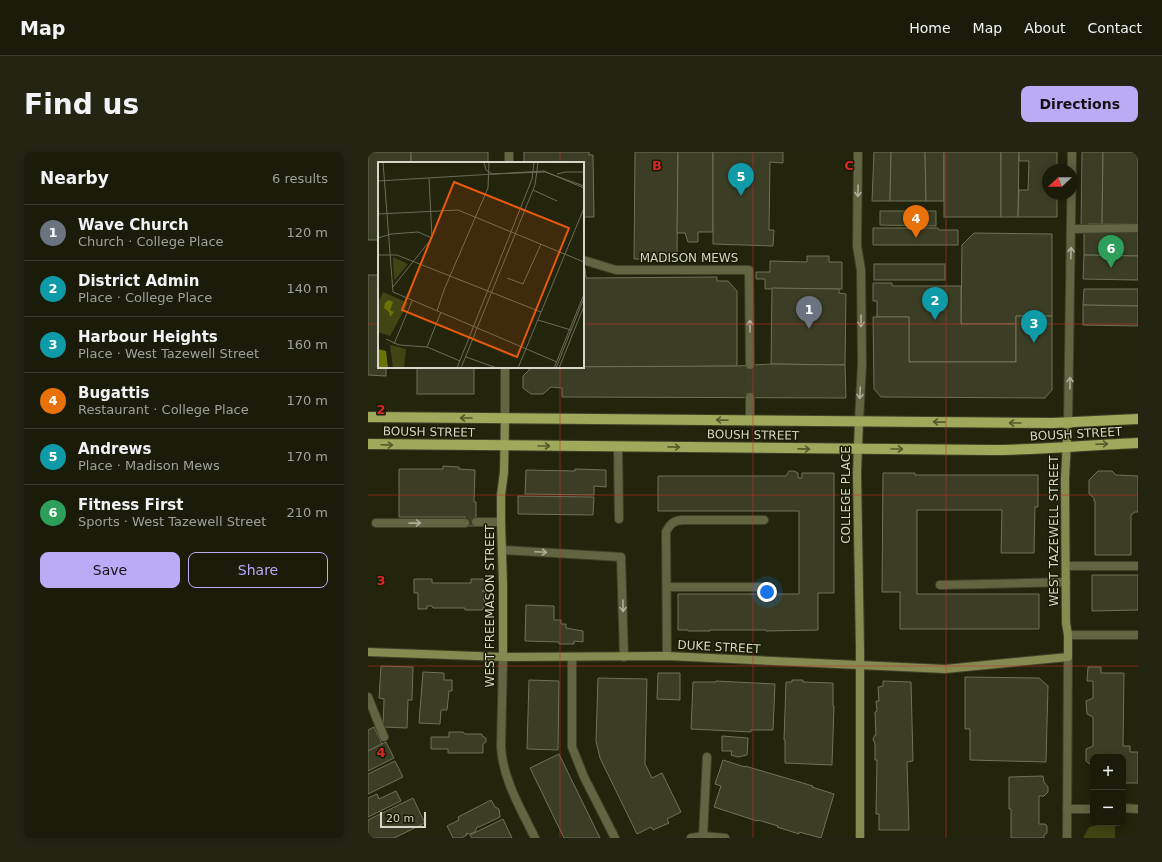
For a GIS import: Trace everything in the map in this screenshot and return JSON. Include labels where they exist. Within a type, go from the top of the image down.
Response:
[{"type":"main road","name":"BOUSH STREET","points":[[368,418],[1068,422],[1138,419]]},
{"type":"main road","name":"BOUSH STREET","points":[[368,444],[1038,450],[1094,444],[1138,443]]},
{"type":"street","name":"COLLEGE PLACE","points":[[858,152],[857,246],[861,270],[862,356],[857,473],[860,666],[860,838]]},
{"type":"street","name":"WEST TAZEWELL STREET","points":[[1067,838],[1068,636],[1066,623],[1065,479],[1068,422],[1072,152]]},
{"type":"street","points":[[1072,229],[1138,228]]},
{"type":"street","name":"MADISON MEWS","points":[[584,260],[616,270],[750,270],[750,365]]},
{"type":"street","name":"WEST FREEMASON STREET","points":[[505,368],[505,446],[501,495],[503,657],[501,747],[506,778],[535,838]]},
{"type":"street","points":[[750,397],[750,421]]},
{"type":"street","points":[[618,447],[619,519]]},
{"type":"street","points":[[667,656],[666,532],[670,525],[675,521],[682,520],[764,520]]},
{"type":"street","points":[[376,523],[465,522]]},
{"type":"street","points":[[476,522],[501,522]]},
{"type":"street","points":[[502,550],[621,557],[624,657]]},
{"type":"street","points":[[1066,566],[1138,566]]},
{"type":"street","points":[[940,585],[1066,582]]},
{"type":"street","points":[[667,587],[767,587]]},
{"type":"street","points":[[1068,636],[1138,635]]},
{"type":"street","name":"DUKE STREET","points":[[368,652],[503,657],[667,656],[945,670],[1068,658]]},
{"type":"street","points":[[572,657],[572,747],[584,777],[615,838]]},
{"type":"street","points":[[368,697],[384,737]]},
{"type":"street","points":[[703,837],[706,757]]},
{"type":"street","points":[[1067,809],[1090,808]]},
{"type":"street","points":[[1126,808],[1138,809]]},
{"type":"street","points":[[691,838],[724,838]]},
{"type":"green space","points":[[1115,826],[1115,838],[1083,838],[1089,827]]},
{"type":"building","points":[[368,152],[411,152],[411,162],[378,162],[378,240],[368,240]]},
{"type":"building","points":[[411,152],[488,152],[488,162],[411,162]]},
{"type":"building","points":[[524,152],[589,152],[589,155],[593,155],[594,217],[584,217],[584,162],[524,162]]},
{"type":"building","points":[[635,152],[678,152],[677,260],[634,259]]},
{"type":"building","points":[[678,152],[713,152],[713,232],[698,232],[698,242],[688,242],[685,233],[677,233]]},
{"type":"building","points":[[713,152],[783,152],[783,163],[770,162],[769,230],[774,230],[773,246],[713,244]]},
{"type":"building","points":[[874,152],[891,152],[890,201],[872,201]]},
{"type":"building","points":[[891,152],[925,152],[926,201],[890,201]]},
{"type":"building","points":[[925,152],[944,152],[944,201],[926,201]]},
{"type":"building","points":[[944,152],[1001,152],[1001,217],[944,217]]},
{"type":"building","points":[[1001,152],[1019,152],[1018,217],[1001,217]]},
{"type":"building","points":[[1019,152],[1057,152],[1057,164],[1042,164],[1042,200],[1057,200],[1057,217],[1018,217],[1019,190],[1028,190],[1029,161],[1019,161]]},
{"type":"building","points":[[1082,152],[1103,152],[1102,224],[1088,224],[1089,226],[1081,226]]},
{"type":"building","points":[[1103,152],[1138,152],[1138,224],[1102,224]]},
{"type":"building","points":[[880,211],[936,211],[936,226],[880,225]]},
{"type":"building","points":[[873,228],[938,228],[939,230],[958,230],[958,245],[873,245]]},
{"type":"building","points":[[1084,230],[1138,231],[1138,256],[1084,255]]},
{"type":"building","points":[[974,233],[1052,234],[1052,316],[1016,316],[1016,324],[961,324],[962,245]]},
{"type":"building","points":[[1084,255],[1138,256],[1138,280],[1083,279]]},
{"type":"building","points":[[807,256],[829,256],[829,262],[842,262],[842,289],[765,289],[765,279],[756,279],[756,272],[770,272],[770,261],[807,262]]},
{"type":"building","points":[[874,264],[945,264],[945,280],[874,280]]},
{"type":"building","points":[[584,268],[586,278],[717,277],[717,281],[728,281],[737,291],[737,366],[584,368]]},
{"type":"building","points":[[368,275],[378,275],[378,368],[386,368],[386,376],[368,375]]},
{"type":"building","points":[[873,283],[892,283],[892,286],[961,286],[961,324],[1016,324],[1016,362],[909,362],[909,317],[877,317],[877,301],[873,301]]},
{"type":"building","points":[[772,288],[839,289],[839,293],[846,294],[845,365],[771,364]]},
{"type":"building","points":[[1084,289],[1138,289],[1138,306],[1083,305]]},
{"type":"building","points":[[1083,305],[1138,306],[1138,326],[1083,325]]},
{"type":"building","points":[[1016,316],[1052,316],[1052,390],[1045,398],[881,397],[874,389],[873,317],[909,317],[909,362],[1016,362]]},
{"type":"building","points":[[771,364],[845,365],[846,398],[562,397],[562,388],[551,387],[543,394],[531,394],[523,388],[523,376],[531,368],[737,366]]},
{"type":"building","points":[[417,368],[474,368],[474,394],[417,394]]},
{"type":"building","points":[[443,466],[475,470],[474,502],[476,502],[476,526],[465,526],[465,517],[399,517],[399,469],[443,469]]},
{"type":"building","points":[[575,469],[606,470],[606,487],[594,486],[594,495],[525,494],[526,470],[575,471]]},
{"type":"building","points":[[789,471],[798,473],[798,478],[802,478],[802,473],[834,473],[834,593],[818,593],[818,630],[678,630],[678,594],[799,594],[799,511],[658,511],[658,476],[786,476]]},
{"type":"building","points":[[1098,471],[1112,471],[1116,475],[1138,476],[1138,512],[1131,515],[1131,555],[1095,555],[1095,501],[1089,494],[1089,480]]},
{"type":"building","points":[[883,473],[915,473],[915,475],[1038,475],[1038,507],[1035,507],[1034,553],[1001,553],[1002,510],[917,510],[917,594],[1039,594],[1039,629],[900,629],[900,592],[882,592]]},
{"type":"building","points":[[518,496],[594,497],[593,515],[518,514]]},
{"type":"building","points":[[1092,575],[1138,575],[1138,610],[1092,611]]},
{"type":"building","points":[[414,579],[432,579],[432,583],[471,583],[471,579],[483,579],[485,589],[482,591],[485,591],[485,599],[483,599],[485,601],[485,606],[482,610],[465,610],[465,608],[433,608],[432,606],[427,606],[427,609],[418,609],[418,593],[414,593]]},
{"type":"building","points":[[526,605],[554,606],[554,620],[561,620],[561,624],[566,624],[566,628],[583,631],[583,642],[574,641],[574,644],[559,644],[559,642],[525,641]]},
{"type":"building","points":[[381,666],[413,667],[412,700],[408,700],[407,728],[383,727],[384,699],[379,698]]},
{"type":"building","points":[[1088,667],[1101,667],[1101,673],[1124,673],[1123,746],[1130,746],[1130,752],[1138,752],[1138,783],[1126,783],[1126,754],[1090,754],[1090,764],[1086,761],[1086,749],[1093,746],[1093,717],[1087,714],[1086,701],[1093,698],[1093,681],[1087,681]]},
{"type":"building","points":[[423,672],[444,673],[444,680],[452,680],[452,691],[449,691],[447,710],[441,710],[440,724],[419,723]]},
{"type":"building","points":[[658,673],[680,673],[680,700],[657,699]]},
{"type":"building","points":[[965,677],[1039,678],[1048,686],[1046,762],[970,760],[970,729],[965,729]]},
{"type":"building","points":[[598,678],[647,679],[645,764],[652,778],[662,773],[681,812],[667,819],[669,823],[653,830],[651,827],[637,834],[600,758],[596,741]]},
{"type":"building","points":[[529,680],[559,681],[558,750],[527,749]]},
{"type":"building","points":[[792,680],[833,683],[834,706],[832,765],[785,763],[784,740],[786,682],[792,682]]},
{"type":"building","points":[[716,681],[775,684],[773,730],[751,730],[751,732],[691,729],[693,682]]},
{"type":"building","points":[[883,681],[911,682],[913,761],[907,762],[909,830],[879,830],[879,814],[876,814],[877,760],[875,760],[875,744],[873,739],[876,735],[875,712],[877,711],[876,701],[879,701],[878,687],[883,686]]},
{"type":"building","points":[[374,727],[382,744],[368,751],[368,730]]},
{"type":"building","points":[[449,732],[482,734],[482,736],[486,738],[486,742],[483,744],[483,753],[448,753],[448,749],[431,749],[431,737],[449,737]]},
{"type":"building","points":[[722,736],[748,738],[747,755],[738,757],[731,755],[732,751],[722,751]]},
{"type":"building","points":[[386,742],[394,758],[368,771],[368,751]]},
{"type":"building","points":[[559,754],[600,838],[564,838],[530,768]]},
{"type":"building","points":[[723,760],[813,786],[812,787],[834,794],[821,838],[799,832],[799,834],[777,827],[778,826],[714,807],[721,786],[715,784]]},
{"type":"building","points":[[395,761],[403,777],[368,794],[368,774]]},
{"type":"building","points":[[1043,776],[1044,782],[1048,787],[1048,792],[1044,796],[1039,796],[1039,824],[1045,824],[1047,826],[1047,833],[1044,835],[1044,838],[1011,838],[1009,777]]},
{"type":"building","points":[[396,791],[401,801],[368,817],[368,798],[377,794],[379,799]]},
{"type":"building","points":[[413,798],[425,823],[394,838],[368,838],[368,820]]},
{"type":"building","points":[[491,800],[495,807],[499,809],[500,817],[477,827],[475,832],[470,834],[466,833],[467,835],[461,838],[453,838],[447,826],[459,820],[458,817]]},
{"type":"building","points":[[503,819],[512,838],[472,838],[470,835]]},
{"type":"tunnel","points":[[750,365],[750,397]]},
{"type":"place","name":"Andrews","points":[[741,196]]},
{"type":"place","name":"Bugattis","points":[[916,238]]},
{"type":"place","name":"Fitness First","points":[[1111,268]]},
{"type":"place","name":"District Admin","points":[[935,320]]},
{"type":"place","name":"Wave Church","points":[[809,329]]},
{"type":"place","name":"Harbour Heights","points":[[1034,343]]}]
